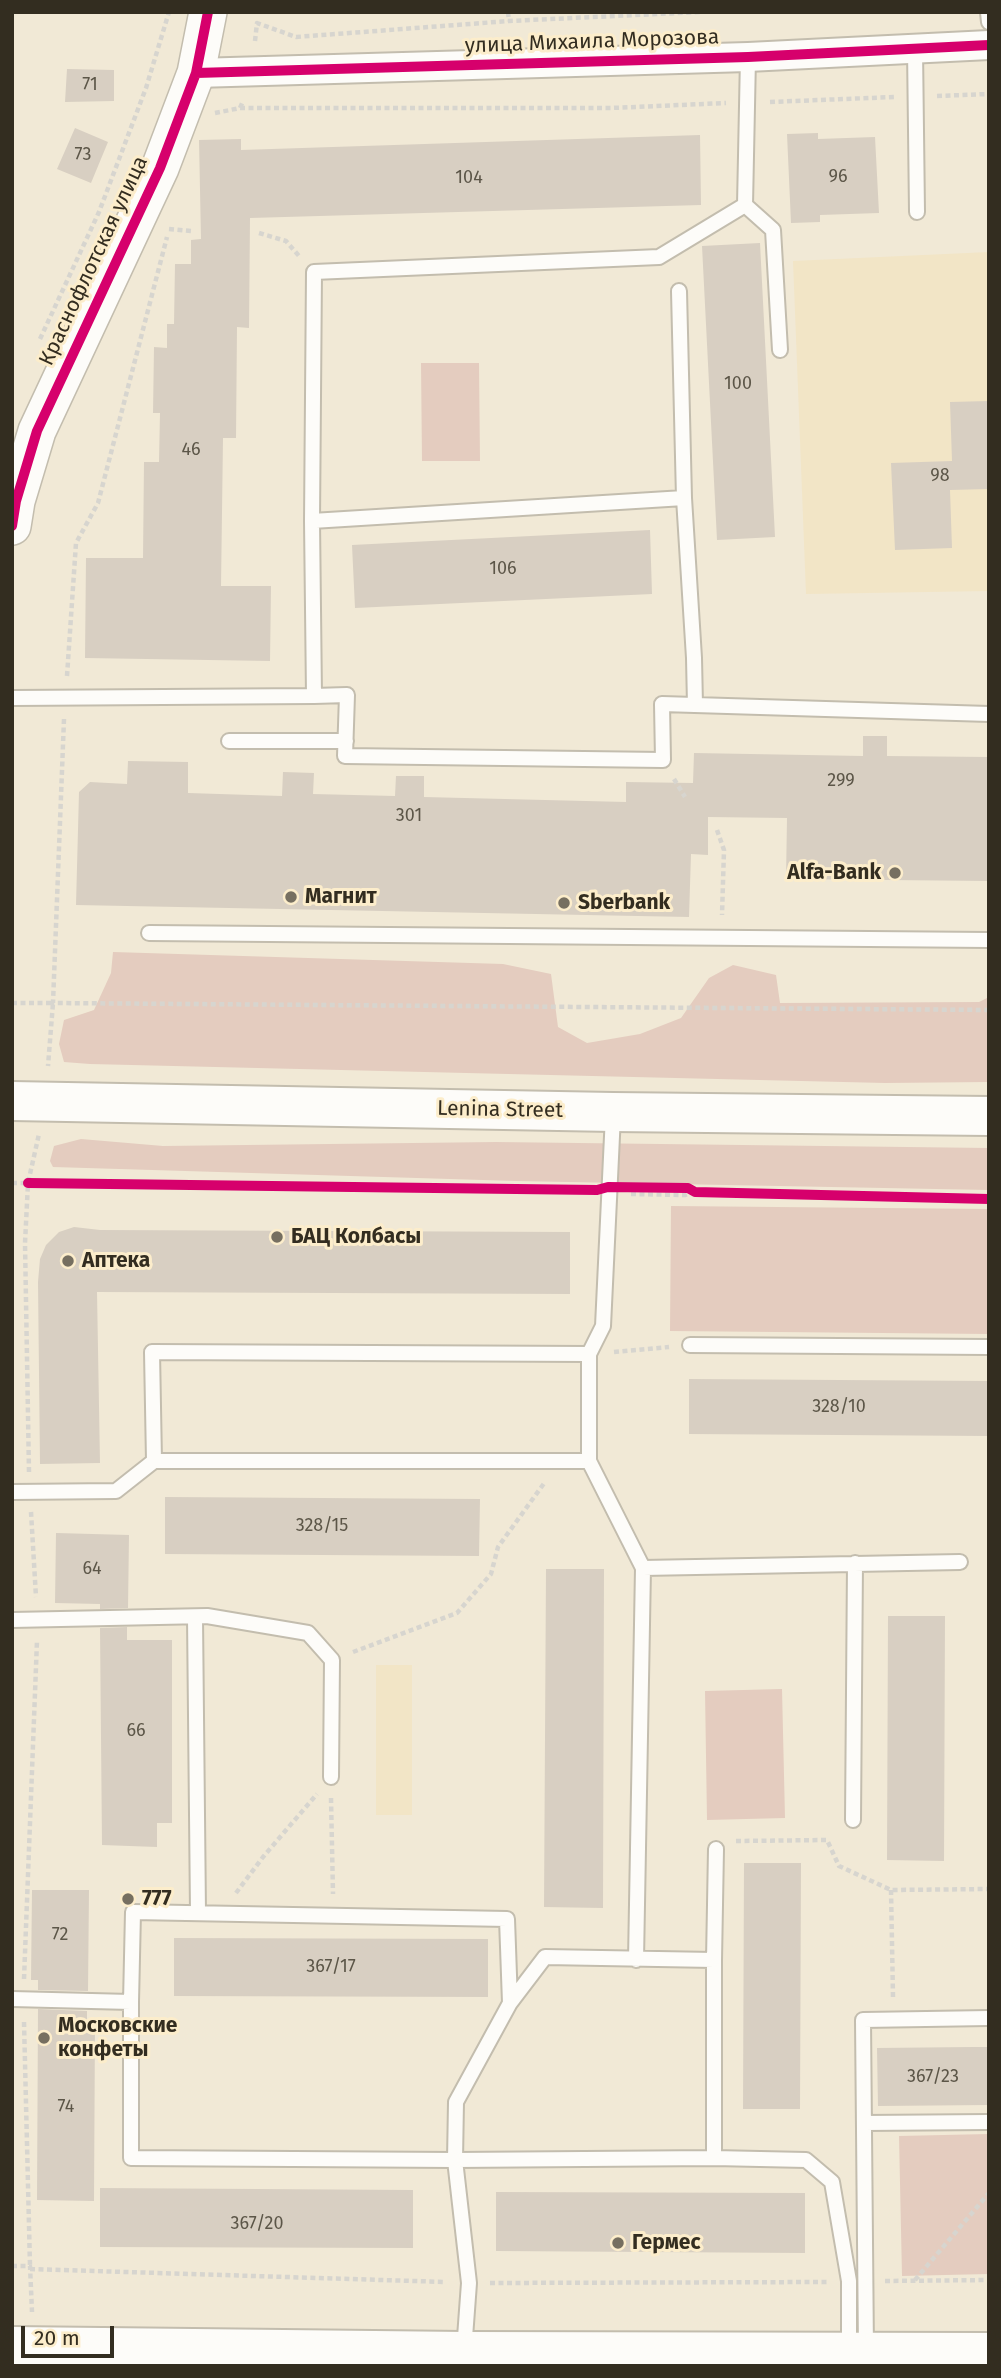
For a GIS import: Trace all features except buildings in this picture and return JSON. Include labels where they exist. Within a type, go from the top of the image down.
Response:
[{"type":"main road","name":"Lenina Street","points":[[12,1101],[989,1116]]},
{"type":"main road","points":[[12,2346],[464,2351],[858,2351],[968,2356]]},
{"type":"street","name":"Краснофлотская улица","points":[[12,526],[16,500],[37,430],[160,168],[196,73],[208,12]]},
{"type":"street","name":"улица Михаила Морозова","points":[[196,73],[748,57],[989,45]]},
{"type":"lane","points":[[988,12],[989,22]]},
{"type":"lane","points":[[915,49],[917,212]]},
{"type":"lane","points":[[748,57],[745,205],[773,230],[780,350]]},
{"type":"lane","points":[[314,696],[314,272],[659,257],[745,205]]},
{"type":"lane","points":[[679,291],[684,498],[695,705]]},
{"type":"lane","points":[[312,521],[684,498]]},
{"type":"lane","points":[[12,698],[347,695],[345,756],[663,760],[662,704],[989,714]]},
{"type":"lane","points":[[229,741],[345,741]]},
{"type":"lane","points":[[149,933],[989,940]]},
{"type":"lane","points":[[613,1112],[602,1189],[603,1326],[589,1354],[589,1461],[643,1568],[636,1960]]},
{"type":"lane","points":[[690,1345],[989,1347]]},
{"type":"lane","points":[[154,1461],[152,1352],[589,1354]]},
{"type":"lane","points":[[12,1492],[116,1491],[154,1461],[589,1461]]},
{"type":"lane","points":[[643,1568],[960,1562]]},
{"type":"lane","points":[[853,1820],[855,1563]]},
{"type":"lane","points":[[12,1620],[207,1616],[308,1633],[332,1660],[331,1777]]},
{"type":"lane","points":[[195,1617],[198,1913]]},
{"type":"lane","points":[[714,2158],[716,1849]]},
{"type":"lane","points":[[510,2003],[507,1919],[133,1912],[131,2158],[806,2160],[831,2182],[849,2281],[858,2351]]},
{"type":"lane","points":[[464,2351],[469,2283],[455,2160],[456,2102],[510,2003],[545,1957],[714,1960]]},
{"type":"lane","points":[[18,1998],[131,2002]]},
{"type":"lane","points":[[858,2351],[865,2281],[863,2020],[989,2018]]},
{"type":"lane","points":[[863,2123],[989,2122]]},
{"type":"path","points":[[36,348],[99,212],[146,88],[169,12]]},
{"type":"path","points":[[508,12],[509,21]]},
{"type":"path","points":[[240,108],[252,70],[257,23],[296,37],[509,21],[700,12]]},
{"type":"path","points":[[209,114],[240,108],[611,108],[989,94]]},
{"type":"path","points":[[173,216],[98,503],[76,543],[65,697],[53,1003],[989,1010]]},
{"type":"path","points":[[169,229],[191,231]]},
{"type":"path","points":[[259,233],[286,242],[314,272]]},
{"type":"path","points":[[717,830],[724,850],[722,938]]},
{"type":"path","points":[[695,1192],[688,1188],[28,1183],[25,1243],[29,1492],[38,1620],[18,1998],[30,2268],[469,2283],[849,2281]]},
{"type":"path","points":[[625,1194],[685,1195],[695,1192],[989,1199]]},
{"type":"path","points":[[634,1350],[690,1345]]},
{"type":"path","points":[[332,1660],[457,1613],[491,1574],[498,1547],[560,1461]]},
{"type":"path","points":[[221,1914],[263,1857],[331,1777]]},
{"type":"path","points":[[331,1777],[333,1916]]},
{"type":"path","points":[[716,1849],[729,1842],[827,1840],[839,1866],[891,1889],[989,1889]]},
{"type":"path","points":[[891,1889],[894,2019]]},
{"type":"path","points":[[915,2280],[989,2193]]},
{"type":"path","points":[[865,2281],[989,2280]]},
{"type":"shaded area","points":[[989,252],[989,591],[806,594],[793,261]]},
{"type":"shaded area","points":[[421,363],[479,363],[480,461],[422,461]]},
{"type":"shaded area","points":[[113,952],[503,964],[551,974],[558,1027],[587,1043],[640,1034],[681,1018],[709,978],[733,965],[776,975],[780,1003],[979,1002],[989,997],[989,1082],[885,1083],[64,1062],[59,1044],[64,1020],[94,1010],[111,973]]},
{"type":"shaded area","points":[[81,1139],[163,1146],[496,1142],[989,1148],[989,1190],[516,1181],[53,1167],[50,1161],[54,1146]]},
{"type":"shaded area","points":[[671,1206],[989,1209],[989,1334],[670,1331]]},
{"type":"shaded area","points":[[376,1665],[412,1665],[412,1815],[376,1815]]},
{"type":"shaded area","points":[[782,1689],[785,1818],[707,1820],[705,1691]]},
{"type":"shaded area","points":[[989,2134],[989,2274],[902,2276],[899,2136]]},
{"type":"cycle path","points":[[12,526],[16,501],[37,431],[160,168],[196,73],[208,12]]},
{"type":"cycle path","points":[[196,73],[748,57],[989,45]]},
{"type":"cycle path","points":[[28,1183],[597,1190],[608,1187],[688,1188],[695,1192],[989,1199]]},
{"type":"place","name":"Alfa-Bank","points":[[895,873]]},
{"type":"place","name":"Магнит","points":[[291,897]]},
{"type":"place","name":"Sberbank","points":[[564,903]]},
{"type":"place","name":"БАЦ Колбасы","points":[[277,1237]]},
{"type":"place","name":"Аптека","points":[[68,1261]]},
{"type":"place","name":"777","points":[[128,1899]]},
{"type":"place","name":"Московские конфеты","points":[[44,2038]]},
{"type":"place","name":"Гермес","points":[[618,2243]]}]
